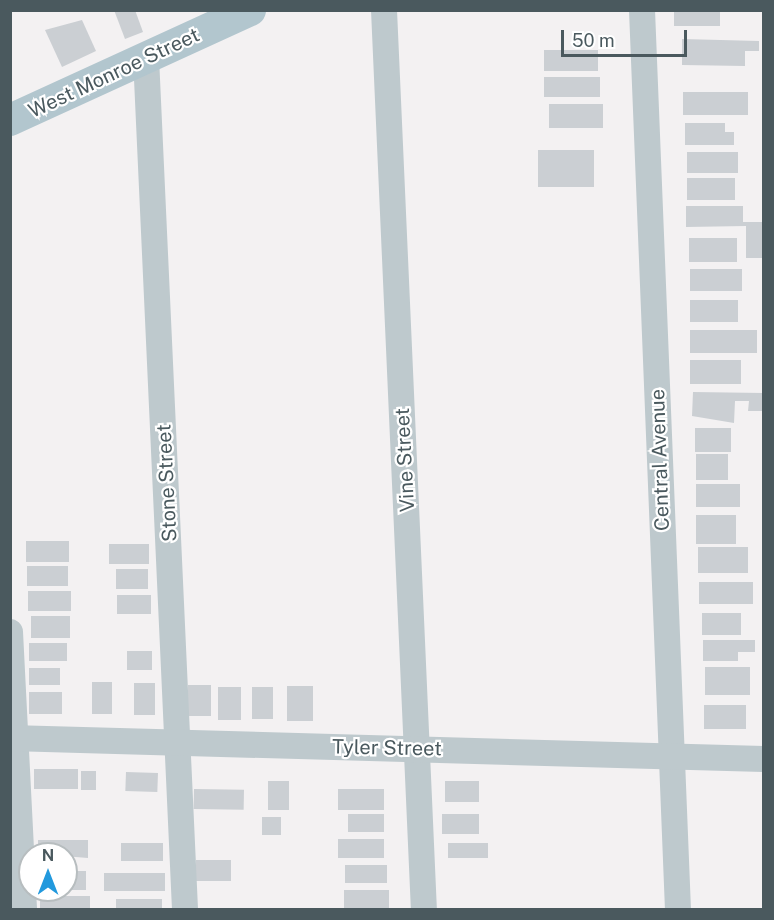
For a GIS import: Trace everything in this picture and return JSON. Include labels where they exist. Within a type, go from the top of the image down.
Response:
[{"type":"main road","name":"West Monroe Street","points":[[10,120],[250,10]]},
{"type":"street","name":"Vine Street","points":[[384,10],[419,748],[424,909]]},
{"type":"street","name":"Central Avenue","points":[[642,10],[678,909]]},
{"type":"street","name":"Stone Street","points":[[146,57],[180,744],[185,909]]},
{"type":"street","points":[[10,632],[24,909]]},
{"type":"street","name":"Tyler Street","points":[[14,738],[764,759]]},
{"type":"building","points":[[114,10],[135,10],[143,32],[125,39]]},
{"type":"building","points":[[674,10],[720,10],[720,26],[674,26]]},
{"type":"building","points":[[82,20],[96,51],[62,67],[45,30]]},
{"type":"building","points":[[682,39],[759,41],[759,51],[745,51],[745,66],[682,65]]},
{"type":"building","points":[[544,50],[598,50],[598,71],[544,71]]},
{"type":"building","points":[[544,77],[600,77],[600,97],[544,97]]},
{"type":"building","points":[[683,92],[748,92],[748,115],[683,115]]},
{"type":"building","points":[[549,104],[603,104],[603,128],[549,128]]},
{"type":"building","points":[[685,123],[725,123],[725,132],[734,132],[734,145],[685,145]]},
{"type":"building","points":[[538,150],[594,150],[594,187],[538,187]]},
{"type":"building","points":[[687,152],[738,152],[738,173],[687,173]]},
{"type":"building","points":[[687,178],[735,178],[735,200],[687,200]]},
{"type":"building","points":[[686,206],[743,206],[743,222],[762,222],[763,258],[746,258],[746,226],[686,227]]},
{"type":"building","points":[[689,238],[737,238],[737,262],[689,262]]},
{"type":"building","points":[[690,269],[742,269],[742,291],[690,291]]},
{"type":"building","points":[[690,300],[738,300],[738,322],[690,322]]},
{"type":"building","points":[[690,330],[757,330],[757,353],[690,353]]},
{"type":"building","points":[[690,360],[741,360],[741,384],[690,384]]},
{"type":"building","points":[[693,392],[764,393],[764,411],[748,411],[749,401],[735,401],[734,423],[692,416]]},
{"type":"building","points":[[695,428],[731,428],[731,452],[695,452]]},
{"type":"building","points":[[696,454],[728,454],[728,480],[696,480]]},
{"type":"building","points":[[696,484],[740,484],[740,507],[696,507]]},
{"type":"building","points":[[696,515],[736,515],[736,544],[696,544]]},
{"type":"building","points":[[26,541],[69,541],[69,562],[26,562]]},
{"type":"building","points":[[109,544],[149,544],[149,564],[109,564]]},
{"type":"building","points":[[698,547],[748,547],[748,573],[698,573]]},
{"type":"building","points":[[27,566],[68,566],[68,586],[27,586]]},
{"type":"building","points":[[116,569],[148,569],[148,589],[116,589]]},
{"type":"building","points":[[699,582],[753,582],[753,604],[699,604]]},
{"type":"building","points":[[28,591],[71,591],[71,611],[28,611]]},
{"type":"building","points":[[117,595],[151,595],[151,614],[117,614]]},
{"type":"building","points":[[702,613],[741,613],[741,635],[702,635]]},
{"type":"building","points":[[31,616],[70,616],[70,638],[31,638]]},
{"type":"building","points":[[703,640],[755,640],[755,652],[738,652],[738,661],[703,661]]},
{"type":"building","points":[[29,643],[67,643],[67,661],[29,661]]},
{"type":"building","points":[[127,651],[152,651],[152,670],[127,670]]},
{"type":"building","points":[[705,667],[750,667],[750,695],[705,695]]},
{"type":"building","points":[[29,668],[60,668],[60,685],[29,685]]},
{"type":"building","points":[[92,682],[112,682],[112,714],[92,714]]},
{"type":"building","points":[[134,683],[155,683],[155,715],[134,715]]},
{"type":"building","points":[[188,685],[211,685],[211,716],[188,716]]},
{"type":"building","points":[[287,686],[313,686],[313,721],[287,721]]},
{"type":"building","points":[[218,687],[241,687],[241,720],[218,720]]},
{"type":"building","points":[[252,687],[273,687],[273,719],[252,719]]},
{"type":"building","points":[[29,692],[62,692],[62,714],[29,714]]},
{"type":"building","points":[[704,705],[746,705],[746,729],[704,729]]},
{"type":"building","points":[[34,769],[78,769],[78,789],[34,789]]},
{"type":"building","points":[[81,771],[96,771],[96,790],[81,790]]},
{"type":"building","points":[[126,772],[158,773],[157,792],[125,791]]},
{"type":"building","points":[[268,781],[289,781],[289,810],[268,810]]},
{"type":"building","points":[[445,781],[479,781],[479,802],[445,802]]},
{"type":"building","points":[[194,789],[244,790],[244,810],[194,809]]},
{"type":"building","points":[[338,789],[384,789],[384,810],[338,810]]},
{"type":"building","points":[[348,814],[384,814],[384,832],[348,832]]},
{"type":"building","points":[[442,814],[479,814],[479,834],[442,834]]},
{"type":"building","points":[[262,817],[281,817],[281,835],[262,835]]},
{"type":"building","points":[[338,839],[384,839],[384,858],[338,858]]},
{"type":"building","points":[[38,840],[88,840],[88,858],[78,857],[78,842],[38,842]]},
{"type":"building","points":[[121,843],[163,843],[163,861],[121,861]]},
{"type":"building","points":[[448,843],[488,843],[488,858],[448,858]]},
{"type":"building","points":[[196,860],[231,860],[231,881],[196,881]]},
{"type":"building","points":[[345,865],[387,865],[387,883],[345,883]]},
{"type":"building","points":[[78,871],[86,871],[86,890],[78,890]]},
{"type":"building","points":[[104,873],[165,873],[165,891],[104,891]]},
{"type":"building","points":[[344,890],[389,890],[389,908],[344,908]]},
{"type":"building","points":[[78,896],[90,896],[90,910],[40,910],[40,902],[78,902]]},
{"type":"building","points":[[116,899],[162,899],[162,910],[116,910]]}]
